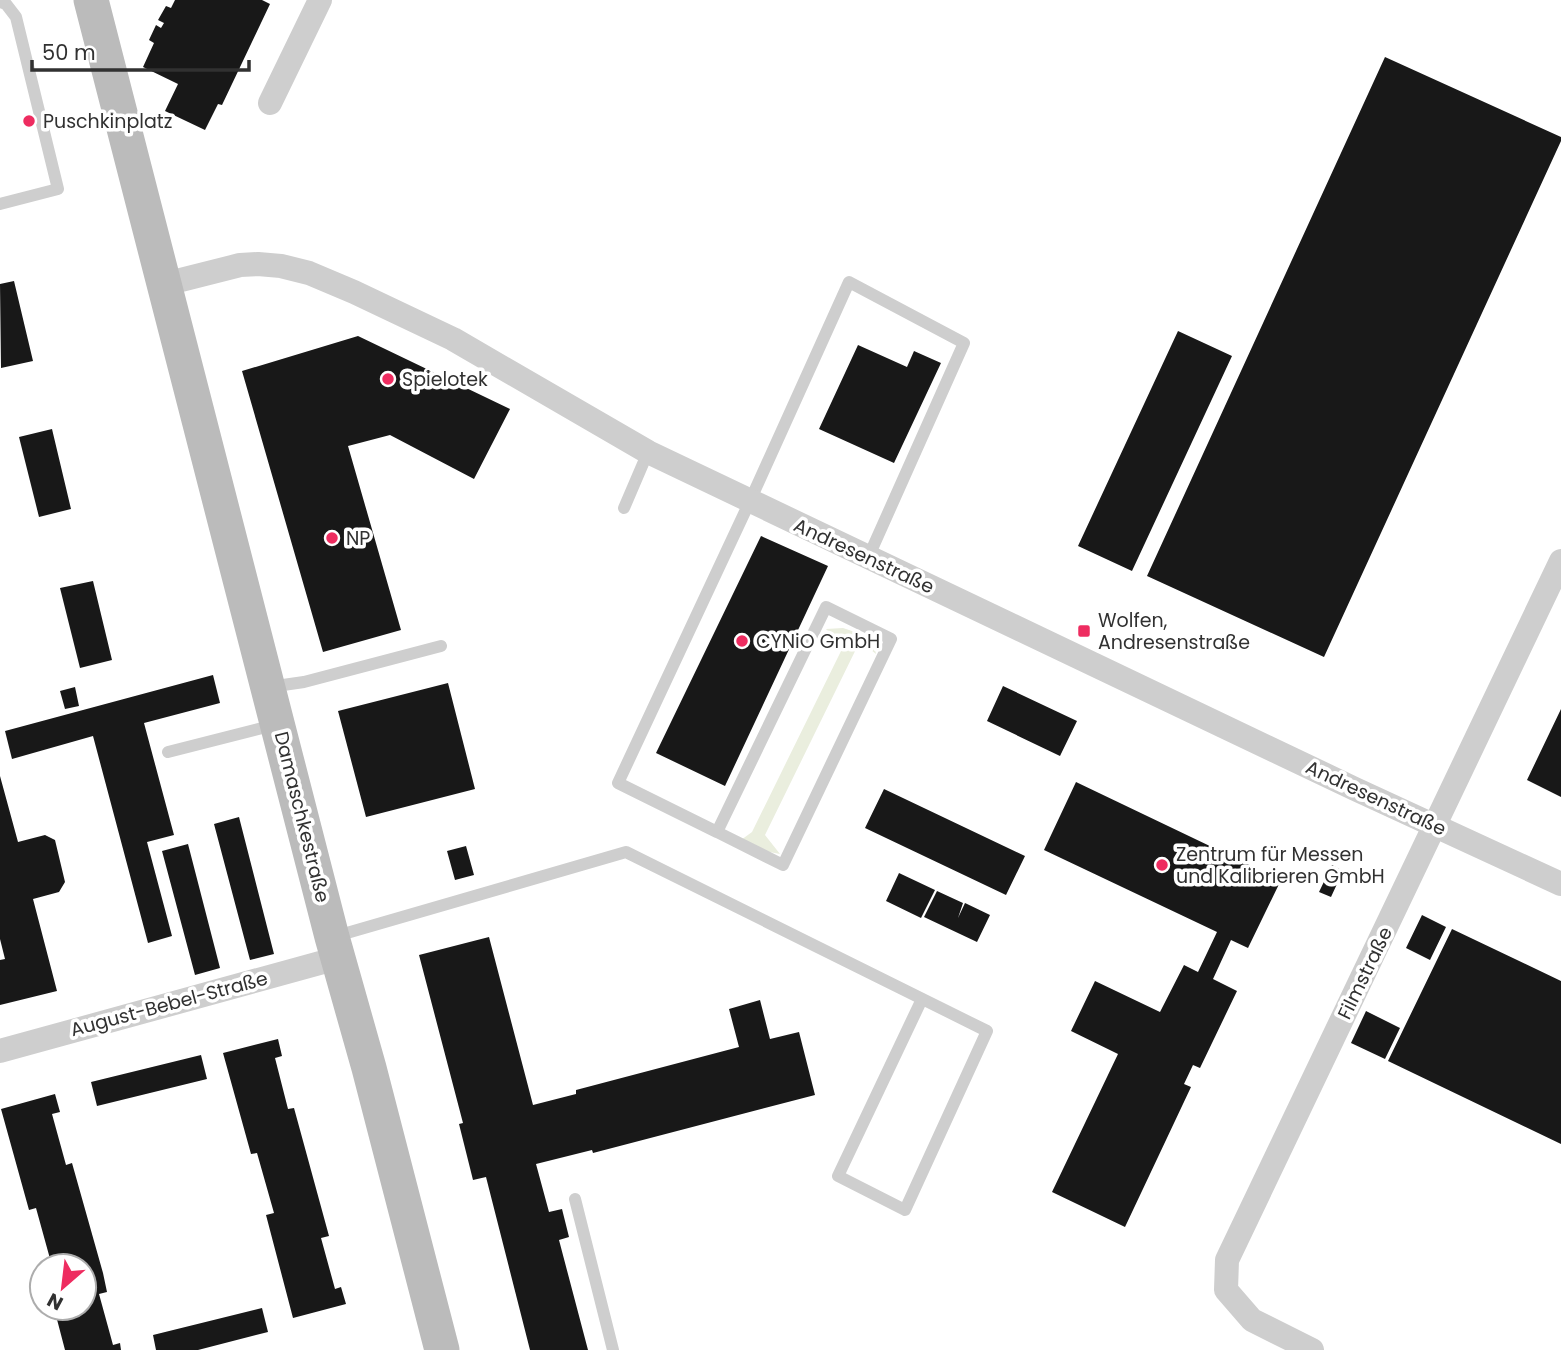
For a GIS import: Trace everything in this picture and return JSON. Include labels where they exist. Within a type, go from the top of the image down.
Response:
[{"type":"street","name":"Damaschkestraße","points":[[91,0],[335,947],[442,1350]]},
{"type":"street","points":[[270,103],[320,0]]},
{"type":"street","name":"Andresenstraße","points":[[164,284],[240,265],[281,266],[309,273],[453,339],[648,452],[1561,884]]},
{"type":"street","name":"Filmstraße","points":[[1312,1350],[1252,1320],[1226,1290],[1227,1260],[1561,561]]},
{"type":"street","name":"August-Bebel-Straße","points":[[0,1051],[335,947]]},
{"type":"lane","points":[[0,2],[6,4],[16,17],[58,189],[0,204]]},
{"type":"lane","points":[[718,832],[825,607],[891,639],[783,866],[618,783],[849,282],[964,343],[868,558]]},
{"type":"lane","points":[[624,508],[648,452]]},
{"type":"lane","points":[[269,687],[304,682],[441,646]]},
{"type":"lane","points":[[168,752],[278,724]]},
{"type":"lane","points":[[335,947],[626,852],[987,1031],[905,1210],[838,1176],[922,999]]},
{"type":"lane","points":[[575,1199],[613,1350]]},
{"type":"green space","points":[[843,628],[858,633],[874,644],[876,654],[860,641],[765,835],[780,854],[760,850],[741,840],[752,832],[843,647],[826,629]]},
{"type":"building","points":[[175,0],[262,0],[270,4],[222,105],[218,104],[205,130],[165,111],[178,84],[143,67],[154,43],[149,40],[156,25],[161,28],[164,23],[158,20],[166,6],[171,8]]},
{"type":"building","points":[[1385,57],[1561,137],[1561,141],[1324,657],[1147,576]]},
{"type":"building","points":[[14,281],[33,361],[1,368],[0,284]]},
{"type":"building","points":[[1178,331],[1232,356],[1132,571],[1078,546]]},
{"type":"building","name":"NP","points":[[358,336],[510,409],[474,479],[390,435],[348,446],[401,630],[323,652],[242,371]]},
{"type":"building","points":[[858,345],[907,367],[914,351],[941,363],[894,463],[819,429]]},
{"type":"building","points":[[52,429],[71,509],[39,517],[19,437]]},
{"type":"building","points":[[761,536],[828,566],[725,786],[656,753]]},
{"type":"building","points":[[93,581],[112,660],[80,668],[60,588]]},
{"type":"building","points":[[213,675],[220,703],[144,723],[174,835],[147,842],[172,936],[148,943],[93,736],[12,759],[5,731]]},
{"type":"building","points":[[448,683],[475,789],[366,817],[338,711]]},
{"type":"building","points":[[1003,686],[1077,721],[1060,756],[987,721]]},
{"type":"building","points":[[75,687],[79,706],[65,709],[60,691]]},
{"type":"building","points":[[1561,709],[1561,797],[1527,780]]},
{"type":"building","points":[[0,776],[18,842],[45,835],[55,840],[65,882],[59,892],[33,899],[57,991],[0,1005],[0,960],[5,959],[0,939]]},
{"type":"building","points":[[1076,782],[1281,880],[1248,948],[1231,940],[1213,979],[1237,991],[1200,1068],[1193,1065],[1184,1084],[1191,1087],[1125,1227],[1052,1192],[1118,1054],[1071,1031],[1095,981],[1160,1012],[1184,965],[1198,972],[1217,932],[1044,850]]},
{"type":"building","points":[[884,789],[1025,856],[1006,895],[865,828]]},
{"type":"building","points":[[239,817],[274,954],[250,960],[214,824]]},
{"type":"building","points":[[188,844],[220,968],[195,975],[162,851]]},
{"type":"building","points":[[466,846],[474,875],[455,880],[447,851]]},
{"type":"building","points":[[1332,865],[1343,871],[1331,897],[1319,892]]},
{"type":"building","points":[[899,873],[935,890],[921,918],[886,901]]},
{"type":"building","points":[[937,891],[963,903],[958,918],[965,903],[990,915],[977,942],[924,917]]},
{"type":"building","points":[[1422,915],[1446,927],[1430,960],[1406,948]]},
{"type":"building","points":[[1452,929],[1561,981],[1561,1144],[1388,1061]]},
{"type":"building","points":[[489,937],[533,1105],[576,1094],[576,1090],[739,1047],[729,1009],[760,1000],[770,1039],[799,1032],[815,1095],[593,1153],[592,1150],[536,1164],[549,1212],[562,1209],[569,1237],[559,1240],[588,1350],[530,1350],[486,1177],[473,1180],[459,1124],[463,1123],[419,955]]},
{"type":"building","points":[[1366,1011],[1400,1028],[1385,1059],[1351,1043]]},
{"type":"building","points":[[278,1039],[282,1056],[275,1058],[288,1109],[294,1108],[329,1236],[321,1238],[335,1289],[341,1287],[346,1304],[293,1318],[266,1215],[274,1213],[257,1153],[251,1154],[223,1053]]},
{"type":"building","points":[[201,1055],[207,1079],[97,1106],[91,1082]]},
{"type":"building","points":[[55,1094],[60,1112],[52,1114],[66,1165],[72,1163],[97,1252],[48,1252],[36,1208],[29,1210],[1,1109]]},
{"type":"building","points":[[98,1255],[107,1292],[99,1294],[113,1345],[120,1343],[121,1350],[65,1350],[58,1322],[98,1322]]},
{"type":"building","points":[[262,1308],[268,1332],[198,1350],[156,1350],[153,1335]]},
{"type":"place","name":"Puschkinplatz","points":[[29,121]]},
{"type":"place","name":"Spielotek","points":[[388,379]]},
{"type":"place","name":"NP","points":[[332,538]]},
{"type":"place","name":"Wolfen, Andresenstraße","points":[[1084,631]]},
{"type":"place","name":"CYNiO GmbH","points":[[742,641]]},
{"type":"place","name":"Zentrum für Messen und Kalibrieren GmbH","points":[[1162,865]]}]
